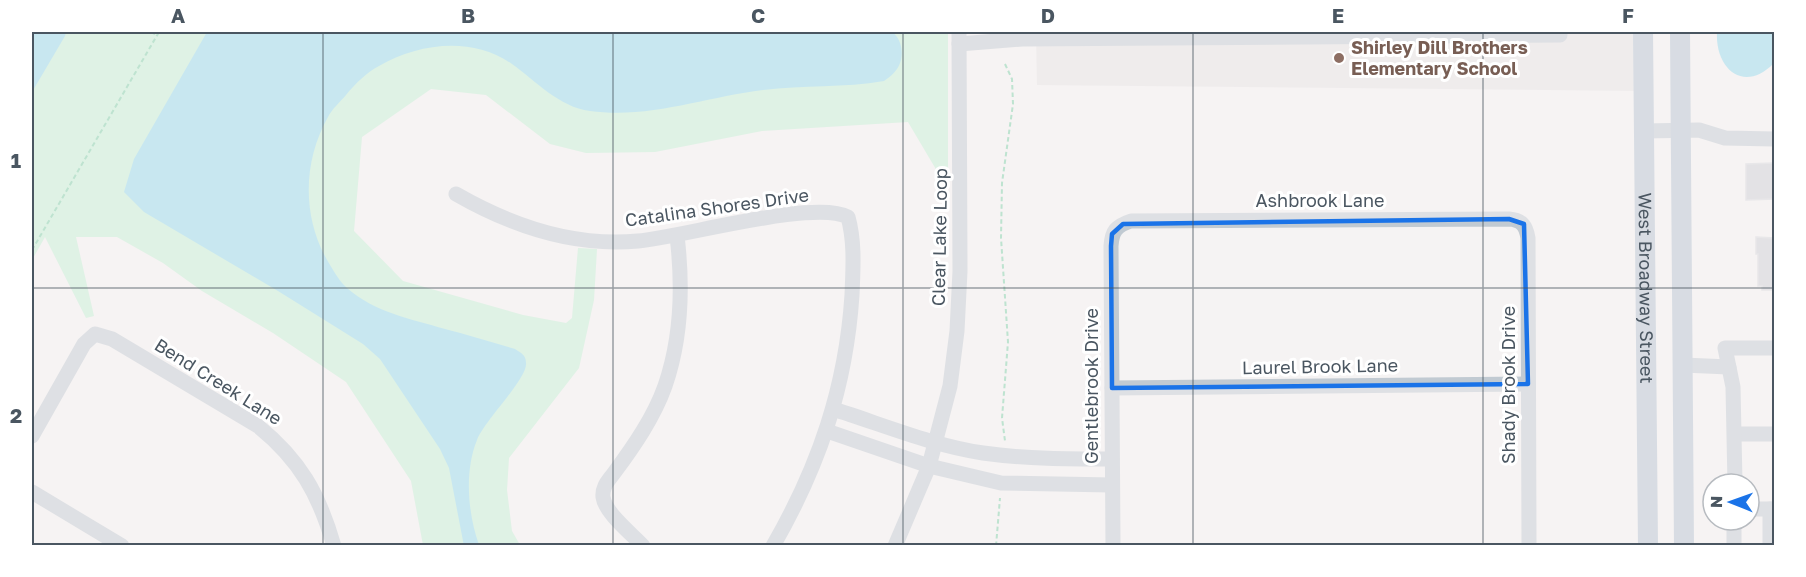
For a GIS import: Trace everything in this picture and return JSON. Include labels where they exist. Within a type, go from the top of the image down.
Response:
[{"type":"main road","name":"West Broadway Street","points":[[1643,32],[1648,546]]},
{"type":"main road","name":"West Broadway Street","points":[[1680,32],[1684,546]]},
{"type":"street","points":[[959,38],[1560,35],[1560,32]]},
{"type":"street","name":"Clear Lake Loop","points":[[895,546],[929,466],[950,386],[957,331],[960,271],[959,38]]},
{"type":"street","points":[[1644,131],[1699,130],[1725,138],[1774,139]]},
{"type":"street","name":"Catalina Shores Drive","points":[[456,194],[485,210],[549,233],[612,242],[677,236],[799,213],[838,212],[848,217],[852,231],[853,270],[850,314],[833,409]]},
{"type":"street","name":"Ashbrook Lane","points":[[1117,227],[1131,221],[1509,219],[1524,224]]},
{"type":"street","name":"Shady Brook Drive","points":[[1524,224],[1528,238],[1529,546]]},
{"type":"street","name":"Gentlebrook Drive","points":[[1113,546],[1111,246],[1112,234],[1117,227]]},
{"type":"street","points":[[643,546],[608,509],[603,497],[603,487],[631,451],[650,419],[665,385],[676,343],[681,305],[682,272],[677,236]]},
{"type":"street","name":"Bend Creek Lane","points":[[32,436],[84,344],[94,334],[112,339],[258,426],[280,444],[309,483],[334,546]]},
{"type":"street","points":[[1735,472],[1733,387],[1725,348],[1774,348]]},
{"type":"street","points":[[1683,364],[1729,368]]},
{"type":"street","name":"Laurel Brook Lane","points":[[1112,388],[1528,384]]},
{"type":"street","points":[[773,546],[808,479],[833,409],[936,441],[981,452],[1051,459],[1112,459]]},
{"type":"street","points":[[826,431],[929,466],[1001,483],[1112,486]]},
{"type":"street","points":[[1735,434],[1774,434]]},
{"type":"street","points":[[32,492],[122,546]]},
{"type":"street","points":[[1770,546],[1772,509]]},
{"type":"path","points":[[151,32],[157,35]]},
{"type":"path","points":[[32,250],[159,32]]},
{"type":"path","points":[[1005,64],[1012,78],[1013,104],[1002,183],[1001,238],[1008,342],[1002,418],[1005,440]]},
{"type":"path","points":[[996,546],[1000,493]]},
{"type":"highlighted area","points":[[1509,219],[1524,224],[1528,384],[1112,388],[1112,234],[1123,224]]},
{"type":"shaded area","name":"Shirley Dill Brothers Elementary School","points":[[1036,32],[1640,32],[1644,91],[1037,85]]},
{"type":"green space","points":[[32,32],[948,32],[948,171],[937,171],[908,122],[762,131],[655,152],[586,153],[550,144],[486,95],[431,89],[362,137],[354,231],[403,281],[523,315],[566,323],[572,318],[578,248],[597,249],[594,300],[579,368],[509,458],[507,490],[512,531],[520,545],[423,545],[411,481],[346,382],[273,333],[202,291],[163,263],[117,237],[76,237],[94,316],[86,318],[45,237],[32,260]]},
{"type":"water","points":[[32,32],[66,32],[32,92]]},
{"type":"water","points":[[207,32],[892,32],[900,42],[902,54],[898,68],[884,81],[763,90],[656,110],[612,113],[579,109],[558,99],[512,64],[496,55],[463,46],[445,46],[411,52],[379,66],[361,79],[336,106],[319,135],[313,153],[309,191],[314,229],[321,248],[340,280],[358,296],[381,309],[515,349],[525,358],[525,370],[481,432],[473,452],[469,493],[472,520],[479,545],[464,546],[449,468],[440,449],[380,359],[363,344],[278,291],[144,212],[124,192],[134,159]]},
{"type":"water","points":[[1717,32],[1774,32],[1774,63],[1763,72],[1752,76],[1742,77],[1734,73],[1721,57]]},
{"type":"building","points":[[1774,163],[1774,199],[1746,200],[1746,164]]},
{"type":"building","points":[[1756,237],[1774,238],[1774,290],[1762,290],[1762,286],[1758,286]]},
{"type":"place","name":"Shirley Dill Brothers Elementary School","points":[[1339,58]]}]
